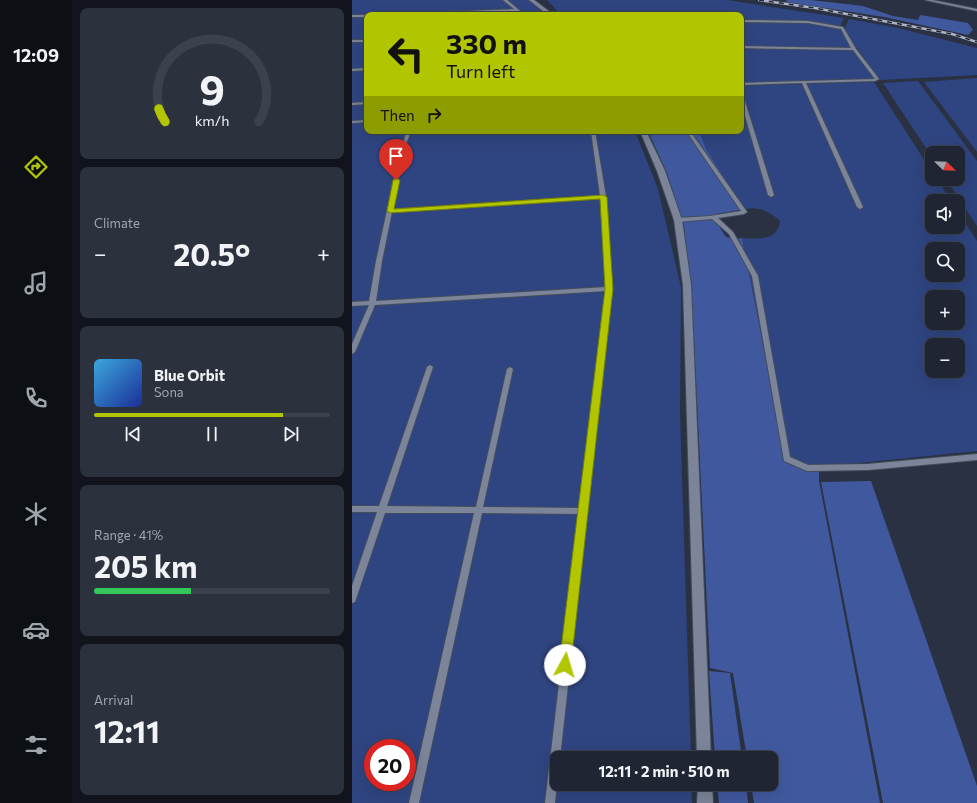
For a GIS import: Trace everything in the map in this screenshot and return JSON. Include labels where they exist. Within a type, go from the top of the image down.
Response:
[{"type":"street","points":[[531,0],[547,12]]},
{"type":"street","points":[[644,134],[661,171],[678,220],[687,285],[704,751]]},
{"type":"street","points":[[705,791],[705,803]]},
{"type":"lane","points":[[505,0],[518,10]]},
{"type":"lane","points":[[927,0],[977,10]]},
{"type":"lane","points":[[958,6],[977,6]]},
{"type":"lane","points":[[468,12],[518,10]]},
{"type":"lane","points":[[352,16],[364,16]]},
{"type":"lane","points":[[744,21],[808,22],[842,28],[854,49],[877,79],[744,84]]},
{"type":"lane","points":[[352,41],[364,41]]},
{"type":"lane","points":[[744,47],[854,49]]},
{"type":"lane","points":[[352,70],[364,69]]},
{"type":"lane","points":[[803,82],[860,207]]},
{"type":"lane","points":[[352,104],[364,103]]},
{"type":"lane","points":[[744,105],[771,195]]},
{"type":"lane","points":[[352,122],[364,121]]},
{"type":"lane","points":[[352,352],[372,304],[379,261],[402,150],[408,134]]},
{"type":"lane","points":[[550,803],[609,289],[603,197],[593,134]]},
{"type":"lane","points":[[678,220],[714,218],[744,212],[690,134]]},
{"type":"lane","points":[[390,211],[603,197]]},
{"type":"lane","points":[[714,218],[731,233],[754,276],[787,459],[807,468],[814,468],[868,467],[977,457]]},
{"type":"lane","points":[[352,304],[609,289]]},
{"type":"lane","points":[[352,599],[430,367]]},
{"type":"lane","points":[[414,803],[510,369]]},
{"type":"lane","points":[[352,509],[583,512]]},
{"type":"shaded area","points":[[352,0],[528,0],[542,12],[364,12],[364,134],[636,134],[658,189],[681,287],[680,414],[691,751],[550,751],[550,791],[691,791],[692,803],[352,803]]},
{"type":"shaded area","points":[[547,0],[727,0],[844,18],[839,28],[851,47],[744,46],[744,12],[558,12]]},
{"type":"shaded area","points":[[787,0],[811,0],[863,6],[893,16],[918,20],[920,15],[968,23],[973,30],[968,35],[884,17],[786,2]]},
{"type":"shaded area","points":[[849,19],[898,28],[977,48],[977,75],[880,80],[844,30]]},
{"type":"shaded area","points":[[744,48],[855,50],[875,79],[744,83]]},
{"type":"shaded area","points":[[977,78],[977,152],[924,82]]},
{"type":"shaded area","points":[[918,81],[977,161],[977,226],[965,208],[965,194],[956,194],[951,186],[965,186],[965,146],[925,146],[883,83]]},
{"type":"shaded area","points":[[874,82],[925,161],[925,186],[941,186],[947,194],[925,194],[925,234],[965,234],[965,223],[977,241],[977,451],[819,467],[785,456],[742,238],[754,239],[771,235],[778,228],[780,221],[764,210],[755,208],[745,209],[707,151],[700,134],[744,134],[744,86]]},
{"type":"shaded area","points":[[649,134],[700,134],[707,151],[745,209],[716,214],[720,228],[726,237],[735,239],[742,238],[785,456],[819,467],[819,481],[880,803],[754,803],[752,791],[778,791],[778,751],[746,751],[733,673],[710,668],[693,318],[684,226],[667,173]]},
{"type":"shaded area","points":[[871,481],[977,786],[977,803],[883,803],[821,482]]},
{"type":"shaded area","points":[[709,671],[730,673],[741,751],[715,751]]},
{"type":"shaded area","points":[[718,791],[747,791],[748,803],[719,803]]},
{"type":"railway","points":[[759,0],[815,8],[952,34],[977,42]]},
{"type":"route","points":[[396,180],[390,211],[603,197],[609,289],[565,665]]}]
